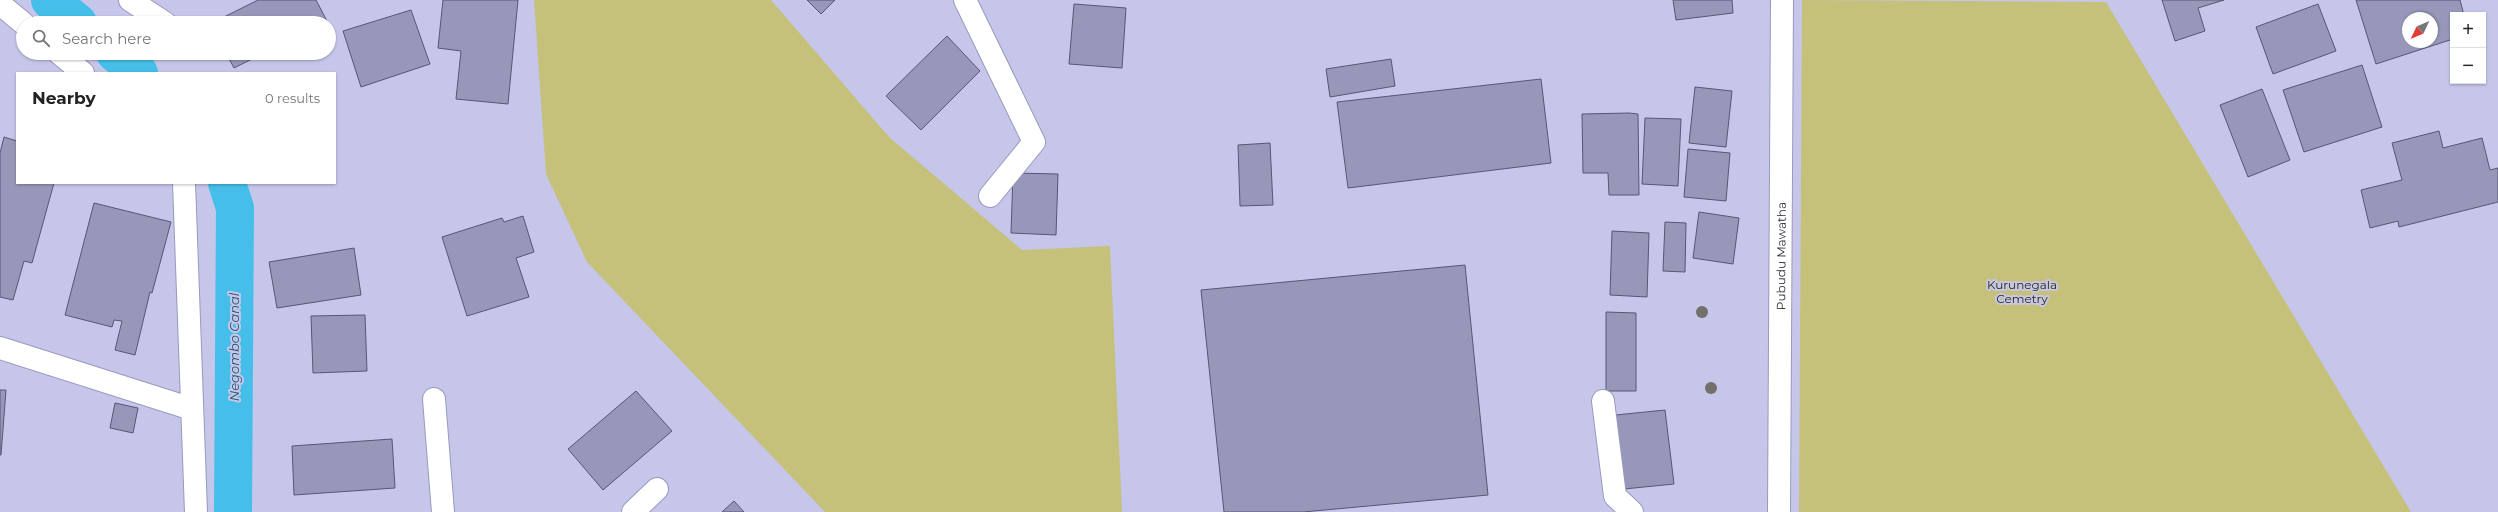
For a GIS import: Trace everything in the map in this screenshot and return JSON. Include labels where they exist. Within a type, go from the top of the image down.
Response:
[{"type":"street","points":[[130,0],[154,16]]},
{"type":"street","points":[[965,0],[1034,142],[990,196]]},
{"type":"street","name":"Pubudu Mawatha","points":[[1779,512],[1782,0]]},
{"type":"street","points":[[0,4],[16,17]]},
{"type":"street","points":[[67,60],[82,72]]},
{"type":"street","points":[[184,184],[196,512]]},
{"type":"street","points":[[0,348],[192,409]]},
{"type":"street","points":[[434,399],[443,512]]},
{"type":"street","points":[[1603,401],[1615,496],[1632,512]]},
{"type":"street","points":[[633,512],[657,489]]},
{"type":"green space","points":[[534,0],[771,0],[889,137],[1022,250],[1110,246],[1122,512],[825,512],[587,262],[546,174]]},
{"type":"green space","name":"Kurunegala Cemetry","points":[[1802,0],[2106,2],[2411,512],[1799,512]]},
{"type":"building","points":[[258,0],[316,0],[324,16],[226,16]]},
{"type":"building","points":[[443,0],[518,0],[508,104],[456,99],[461,51],[438,48]]},
{"type":"building","points":[[807,0],[835,0],[821,14]]},
{"type":"building","points":[[1673,0],[1732,0],[1733,13],[1676,20]]},
{"type":"building","points":[[2162,0],[2224,0],[2198,8],[2205,31],[2175,41]]},
{"type":"building","points":[[2356,0],[2460,0],[2463,12],[2450,12],[2450,40],[2438,44],[2438,12],[2402,12],[2402,48],[2425,48],[2376,64]]},
{"type":"building","points":[[1074,4],[1126,8],[1122,68],[1069,64]]},
{"type":"building","points":[[2318,4],[2336,51],[2273,74],[2256,27]]},
{"type":"building","points":[[411,10],[430,64],[361,87],[343,31]]},
{"type":"building","points":[[947,36],[980,71],[921,130],[886,96]]},
{"type":"building","points":[[1391,59],[1395,86],[1330,97],[1326,69]]},
{"type":"building","points":[[230,60],[250,60],[234,68]]},
{"type":"building","points":[[2362,65],[2382,127],[2304,152],[2283,90]]},
{"type":"building","points":[[1541,79],[1551,163],[1348,188],[1337,102]]},
{"type":"building","points":[[1695,87],[1732,91],[1726,147],[1689,143]]},
{"type":"building","points":[[2262,89],[2290,160],[2248,177],[2220,105]]},
{"type":"building","points":[[1582,114],[1638,114],[1639,195],[1609,195],[1608,173],[1583,173]]},
{"type":"building","points":[[1645,118],[1681,119],[1678,186],[1642,184]]},
{"type":"building","points":[[2439,131],[2443,148],[2482,138],[2490,170],[2498,168],[2498,202],[2399,227],[2398,221],[2370,228],[2361,190],[2402,180],[2392,143]]},
{"type":"building","points":[[4,137],[16,141],[16,184],[54,184],[32,263],[24,261],[13,300],[0,297],[0,153]]},
{"type":"building","points":[[1270,143],[1273,205],[1240,206],[1238,145]]},
{"type":"building","points":[[1688,149],[1730,153],[1726,201],[1684,197]]},
{"type":"building","points":[[1013,173],[1058,174],[1056,235],[1011,233]]},
{"type":"building","points":[[94,203],[171,222],[152,293],[150,292],[135,355],[115,350],[122,321],[114,320],[112,327],[65,315]]},
{"type":"building","points":[[1699,212],[1739,218],[1733,264],[1693,258]]},
{"type":"building","points":[[523,216],[534,252],[516,258],[529,297],[467,316],[442,237],[502,218],[504,222]]},
{"type":"building","points":[[1665,222],[1686,223],[1685,272],[1663,271]]},
{"type":"building","points":[[1612,231],[1649,233],[1647,297],[1610,295]]},
{"type":"building","points":[[354,248],[361,295],[277,308],[269,262]]},
{"type":"building","points":[[1465,265],[1488,495],[1303,512],[1224,512],[1201,290]]},
{"type":"building","points":[[1606,312],[1636,313],[1636,391],[1606,391]]},
{"type":"building","points":[[365,315],[367,371],[313,373],[311,316]]},
{"type":"building","points":[[0,390],[6,390],[1,455],[0,455]]},
{"type":"building","points":[[636,391],[672,431],[603,490],[568,449]]},
{"type":"building","points":[[115,403],[138,408],[133,433],[110,428]]},
{"type":"building","points":[[1665,410],[1674,484],[1624,489],[1616,415]]},
{"type":"building","points":[[392,439],[395,488],[294,495],[292,446]]},
{"type":"building","points":[[734,501],[744,512],[722,512]]},
{"type":"waterway","name":"Negombo Canal","points":[[50,0],[69,16]]},
{"type":"waterway","name":"Negombo Canal","points":[[123,60],[138,72]]},
{"type":"waterway","name":"Negombo Canal","points":[[227,184],[235,208],[233,512]]}]
